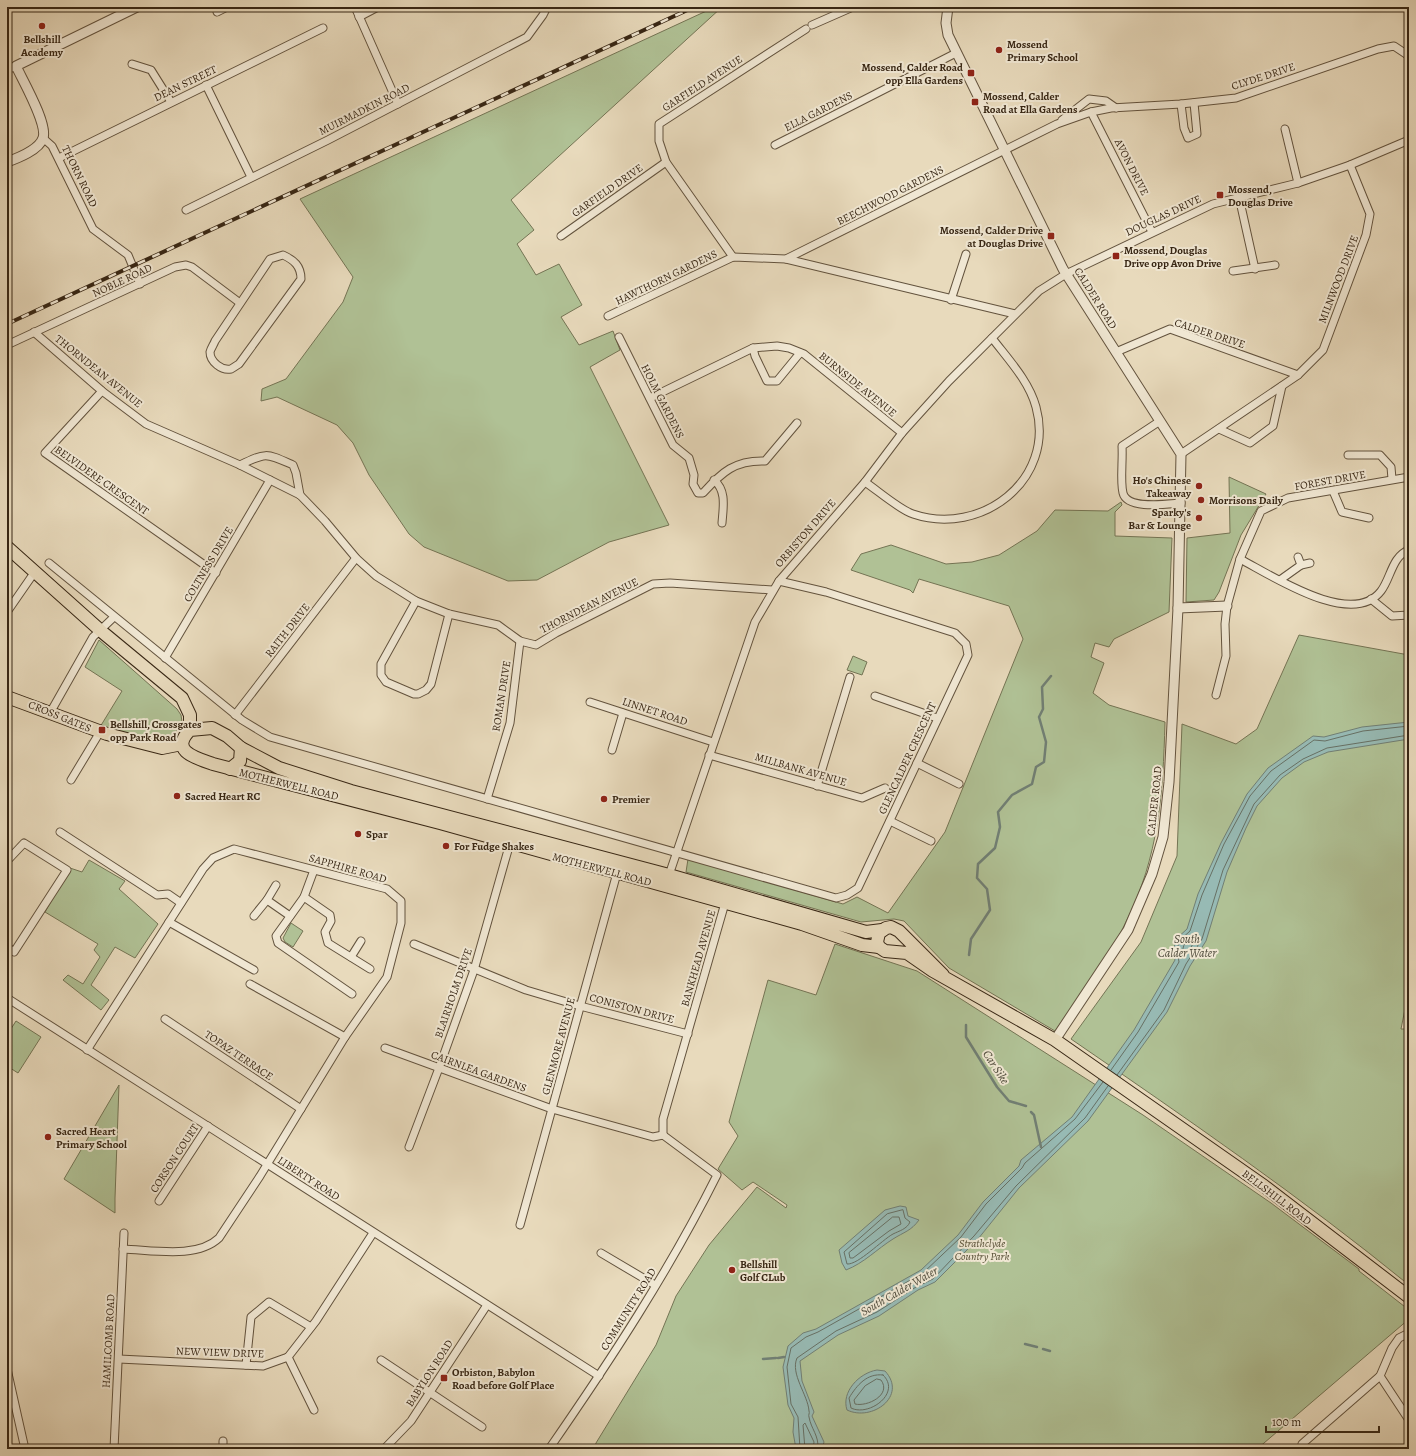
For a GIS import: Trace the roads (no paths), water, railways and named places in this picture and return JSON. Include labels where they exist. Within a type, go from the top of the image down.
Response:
[{"type":"main road","points":[[7,547],[101,631],[182,698],[190,715],[190,730],[184,736],[182,744]]},
{"type":"main road","name":"CROSS GATES","points":[[7,697],[100,732],[162,748],[182,744]]},
{"type":"main road","name":"MOTHERWELL ROAD","points":[[190,730],[212,728],[227,736],[241,748],[279,768],[351,791],[669,875],[866,932],[882,930]]},
{"type":"main road","name":"MOTHERWELL ROAD","points":[[182,744],[185,751],[190,756],[230,769],[425,819],[510,844],[802,924],[862,945],[879,947]]},
{"type":"main road","name":"MOTHERWELL ROAD","points":[[230,769],[240,760],[241,748]]},
{"type":"main road","points":[[891,927],[902,935],[918,948],[943,975],[933,971],[907,953],[885,952],[879,947],[878,937],[882,930],[891,927]]},
{"type":"main road","points":[[896,952],[900,948],[902,935]]},
{"type":"main road","name":"BELLSHILL ROAD","points":[[943,975],[1055,1040],[1143,1100],[1264,1186],[1409,1297]]},
{"type":"street","points":[[7,70],[137,7]]},
{"type":"street","points":[[217,12],[227,7]]},
{"type":"street","points":[[355,7],[398,104]]},
{"type":"street","points":[[359,17],[378,7]]},
{"type":"street","name":"MUIRMADKIN ROAD","points":[[186,210],[328,140],[527,37],[547,7]]},
{"type":"street","name":"GARFIELD AVENUE","points":[[733,257],[666,162],[659,141],[659,124],[809,27],[853,7]]},
{"type":"street","name":"CALDER ROAD","points":[[948,7],[946,23],[948,34],[956,53],[1066,274],[1181,454],[1178,608],[1169,782],[1163,837],[1152,874],[1128,930],[1055,1040]]},
{"type":"street","name":"DEAN STREET","points":[[59,158],[322,28]]},
{"type":"street","name":"CLYDE DRIVE","points":[[1004,150],[1057,124],[1091,112],[1116,108],[1194,103],[1236,98],[1378,49],[1394,46],[1409,56]]},
{"type":"street","name":"ELLA GARDENS","points":[[774,145],[956,53]]},
{"type":"street","points":[[132,64],[151,70],[171,102]]},
{"type":"street","name":"THORN ROAD","points":[[16,66],[43,125],[44,138],[52,146],[59,158],[93,229],[128,254],[140,284]]},
{"type":"street","points":[[206,85],[251,177]]},
{"type":"street","name":"CLYDE DRIVE","points":[[1057,124],[1089,99],[1106,101],[1116,108]]},
{"type":"street","points":[[1181,104],[1184,128],[1188,138],[1197,134],[1194,103]]},
{"type":"street","name":"AVON DRIVE","points":[[1091,112],[1152,232]]},
{"type":"street","points":[[1285,129],[1298,183]]},
{"type":"street","points":[[7,162],[32,150],[39,145],[44,138]]},
{"type":"street","name":"DOUGLAS DRIVE","points":[[1066,274],[1212,204],[1298,183],[1350,165],[1409,140]]},
{"type":"street","name":"BEECHWOOD GARDENS","points":[[786,259],[1004,150]]},
{"type":"street","name":"GARFIELD DRIVE","points":[[561,236],[666,162]]},
{"type":"street","name":"MILNWOOD DRIVE","points":[[1181,454],[1298,376],[1323,350],[1366,235],[1370,214],[1350,165]]},
{"type":"street","points":[[1239,197],[1255,269]]},
{"type":"street","points":[[951,300],[966,254]]},
{"type":"street","points":[[283,255],[291,259],[300,267],[301,279],[280,309],[239,364],[231,368],[224,369],[213,361],[210,351],[240,302],[270,259],[283,255]]},
{"type":"street","name":"BEECHWOOD GARDENS","points":[[733,257],[786,259],[951,300],[1015,314]]},
{"type":"street","name":"HAWTHORN GARDENS","points":[[608,316],[733,257]]},
{"type":"street","name":"NOBLE ROAD","points":[[7,345],[175,267],[186,265],[192,267],[240,302]]},
{"type":"street","points":[[1232,271],[1275,265]]},
{"type":"street","name":"ORBISTON DRIVE","points":[[669,875],[755,622],[772,590],[865,482],[902,433],[949,381],[1039,291],[1066,274]]},
{"type":"street","name":"CALDER DRIVE","points":[[1116,352],[1170,329],[1298,376]]},
{"type":"street","name":"THORNDEAN AVENUE","points":[[34,332],[102,391],[146,424],[240,465],[300,495],[325,521],[356,558],[376,576],[416,601],[449,614],[498,625],[520,641],[536,645],[556,633],[653,584],[670,583],[772,590]]},
{"type":"street","name":"HOLM GARDENS","points":[[620,337],[673,445],[689,458],[694,475],[693,484],[698,493],[703,493],[714,480],[736,464],[765,461],[797,423]]},
{"type":"street","points":[[865,482],[911,514],[934,519],[951,519],[985,512],[1011,494],[1030,468],[1038,448],[1040,435],[1036,407],[1030,393],[1023,380],[992,338]]},
{"type":"street","name":"BURNSIDE AVENUE","points":[[650,398],[753,348],[772,345],[789,348],[804,354],[902,433]]},
{"type":"street","points":[[753,348],[755,356],[767,381],[772,382],[777,381],[800,353]]},
{"type":"street","points":[[1219,429],[1250,443],[1273,426],[1282,386]]},
{"type":"street","name":"BELVIDERE CRESCENT","points":[[102,391],[45,453],[216,573]]},
{"type":"street","points":[[1160,421],[1122,446],[1123,494],[1128,501],[1137,504],[1180,503]]},
{"type":"street","points":[[240,465],[261,455],[269,454],[293,465],[300,495]]},
{"type":"street","points":[[1348,456],[1380,455],[1391,467],[1392,479]]},
{"type":"street","name":"FOREST DRIVE","points":[[1216,695],[1226,656],[1225,624],[1227,606],[1240,559],[1261,512],[1288,498],[1409,477]]},
{"type":"street","name":"COLTNESS DRIVE","points":[[165,658],[270,480]]},
{"type":"street","points":[[714,480],[720,485],[723,495],[722,523]]},
{"type":"street","points":[[1333,491],[1342,512],[1370,518]]},
{"type":"street","points":[[1240,559],[1300,592],[1343,606],[1356,606],[1371,599],[1380,592],[1402,553],[1409,550]]},
{"type":"street","points":[[1298,557],[1301,565]]},
{"type":"street","name":"RAITH DRIVE","points":[[235,715],[356,558]]},
{"type":"street","points":[[49,563],[235,715],[270,736],[676,853]]},
{"type":"street","points":[[1280,580],[1301,565],[1310,563]]},
{"type":"street","points":[[7,612],[34,572]]},
{"type":"street","name":"GLENCALDER CRESCENT","points":[[676,853],[836,898],[847,896],[858,888],[968,655],[966,644],[955,633],[826,592],[779,581]]},
{"type":"street","points":[[1371,599],[1392,616],[1409,615]]},
{"type":"street","points":[[416,601],[381,664],[380,669],[381,675],[386,682],[414,694],[422,692],[431,684],[449,614]]},
{"type":"street","points":[[1178,608],[1227,606]]},
{"type":"street","points":[[50,713],[93,637],[114,617]]},
{"type":"street","name":"ROMAN DRIVE","points":[[487,799],[510,723],[520,641]]},
{"type":"street","points":[[817,786],[850,678]]},
{"type":"street","points":[[875,696],[937,718]]},
{"type":"street","name":"LINNET ROAD","points":[[590,702],[713,742]]},
{"type":"street","points":[[612,750],[623,712]]},
{"type":"street","points":[[71,780],[100,732]]},
{"type":"street","name":"MILLBANK AVENUE","points":[[709,755],[862,798],[885,788]]},
{"type":"street","points":[[917,763],[959,784]]},
{"type":"street","points":[[890,821],[931,841]]},
{"type":"street","points":[[60,832],[157,895],[168,894],[182,903]]},
{"type":"street","points":[[7,947],[14,952],[67,870],[24,843],[8,858]]},
{"type":"street","name":"BLAIRHOLM DRIVE","points":[[409,1147],[440,1068],[474,970],[510,844]]},
{"type":"street","name":"SAPPHIRE ROAD","points":[[87,1050],[203,869],[213,858],[234,849],[387,889],[401,901],[402,923],[387,977],[345,1037],[223,1234],[213,1244],[195,1251],[124,1249]]},
{"type":"street","points":[[314,870],[304,897],[276,936],[278,943],[283,948],[352,994]]},
{"type":"street","name":"GLENMORE AVENUE","points":[[520,1225],[617,873]]},
{"type":"street","points":[[254,916],[267,900],[276,885]]},
{"type":"street","points":[[304,897],[330,915],[331,921],[325,932],[328,943],[370,969]]},
{"type":"street","points":[[267,900],[290,916]]},
{"type":"street","name":"BANKHEAD AVENUE","points":[[663,1135],[663,1119],[726,903]]},
{"type":"street","points":[[169,922],[254,970]]},
{"type":"street","points":[[351,957],[361,941]]},
{"type":"street","name":"CONISTON DRIVE","points":[[414,944],[474,970],[526,990],[580,1006],[688,1034]]},
{"type":"street","points":[[250,984],[345,1037]]},
{"type":"street","name":"LIBERTY ROAD","points":[[7,998],[599,1376]]},
{"type":"street","name":"TOPAZ TERRACE","points":[[165,1019],[301,1109]]},
{"type":"street","name":"CAIRNLEA GARDENS","points":[[385,1048],[552,1109],[653,1137],[663,1135]]},
{"type":"street","name":"CORSON COURT","points":[[159,1201],[208,1126]]},
{"type":"street","name":"COMMUNITY ROAD","points":[[549,1449],[599,1376],[655,1285],[693,1223],[717,1175],[663,1135]]},
{"type":"street","name":"HAMILCOMB ROAD","points":[[114,1449],[124,1233]]},
{"type":"street","points":[[314,1410],[288,1357],[373,1233]]},
{"type":"street","points":[[601,1253],[655,1285]]},
{"type":"street","points":[[246,1365],[251,1317],[269,1302],[310,1327]]},
{"type":"street","name":"BABYLON ROAD","points":[[384,1449],[411,1421],[487,1305]]},
{"type":"street","points":[[1302,1444],[1380,1376],[1392,1348],[1399,1338],[1409,1333]]},
{"type":"street","name":"NEW VIEW DRIVE","points":[[119,1359],[263,1366],[288,1357]]},
{"type":"street","points":[[381,1360],[482,1427]]},
{"type":"street","points":[[7,1370],[25,1449]]},
{"type":"street","points":[[1380,1376],[1409,1420]]},
{"type":"street","points":[[223,1441],[223,1449]]},
{"type":"water","name":"South Calder Water","points":[[1409,722],[1409,739],[1328,752],[1304,762],[1282,778],[1257,806],[1227,872],[1206,941],[1190,966],[1167,1012],[1088,1121],[1019,1188],[978,1239],[935,1282],[918,1290],[879,1316],[838,1335],[800,1361],[802,1381],[814,1412],[812,1416],[824,1442],[822,1449],[796,1449],[793,1432],[794,1418],[788,1405],[783,1367],[788,1346],[803,1333],[816,1329],[921,1270],[958,1235],[983,1202],[1019,1166],[1021,1160],[1072,1117],[1134,1030],[1175,960],[1173,952],[1176,939],[1187,929],[1198,894],[1221,843],[1247,794],[1268,768],[1313,736],[1324,737],[1362,727]]},
{"type":"water","points":[[900,1206],[906,1207],[908,1216],[919,1220],[916,1224],[887,1243],[865,1260],[846,1270],[842,1263],[839,1250],[885,1210]]},
{"type":"water","points":[[877,1370],[885,1371],[891,1380],[892,1389],[890,1397],[876,1410],[857,1413],[847,1410],[847,1397],[853,1384],[864,1375]]},
{"type":"waterway","name":"Car Sike","points":[[969,955],[971,939],[990,910],[987,889],[977,878],[978,864],[995,848],[1000,827],[998,812],[1012,795],[1032,784],[1036,767],[1044,762],[1046,742],[1039,717],[1043,709],[1042,687],[1051,676]]},
{"type":"waterway","name":"Car Sike","points":[[966,1025],[966,1037],[997,1087],[1009,1101],[1026,1106]]},
{"type":"waterway","name":"Car Sike","points":[[1031,1112],[1034,1115],[1041,1147]]},
{"type":"waterway","points":[[1025,1344],[1037,1347]]},
{"type":"waterway","points":[[1043,1349],[1050,1351]]},
{"type":"waterway","points":[[778,1358],[784,1357]]},
{"type":"waterway","points":[[763,1359],[776,1358]]},
{"type":"railway","points":[[7,324],[694,7]]},
{"type":"place","name":"Bellshill Academy","points":[[42,26]]},
{"type":"place","name":"Mossend Primary School","points":[[999,50]]},
{"type":"place","name":"Mossend, Calder Road opp Ella Gardens","points":[[971,73]]},
{"type":"place","name":"Mossend, Calder Road at Ella Gardens","points":[[975,102]]},
{"type":"place","name":"Mossend, Douglas Drive","points":[[1220,195]]},
{"type":"place","name":"Mossend, Calder Drive at Douglas Drive","points":[[1051,236]]},
{"type":"place","name":"Mossend, Douglas Drive opp Avon Drive","points":[[1116,256]]},
{"type":"place","name":"Ho's Chinese Takeaway","points":[[1199,486]]},
{"type":"place","name":"Morrisons Daily","points":[[1201,500]]},
{"type":"place","name":"Sparky's Bar & Lounge","points":[[1199,518]]},
{"type":"place","name":"Bellshill, Crossgates opp Park Road","points":[[102,730]]},
{"type":"place","name":"Sacred Heart RC","points":[[177,796]]},
{"type":"place","name":"Premier","points":[[604,799]]},
{"type":"place","name":"Spar","points":[[358,834]]},
{"type":"place","name":"For Fudge Shakes","points":[[446,846]]},
{"type":"place","name":"Sacred Heart Primary School","points":[[48,1137]]},
{"type":"place","name":"Bellshill Golf CLub","points":[[732,1270]]},
{"type":"place","name":"Orbiston, Babylon Road before Golf Place","points":[[444,1378]]},
{"type":"park label","name":"Strathclyde Country Park","points":[[982,1249]]}]
